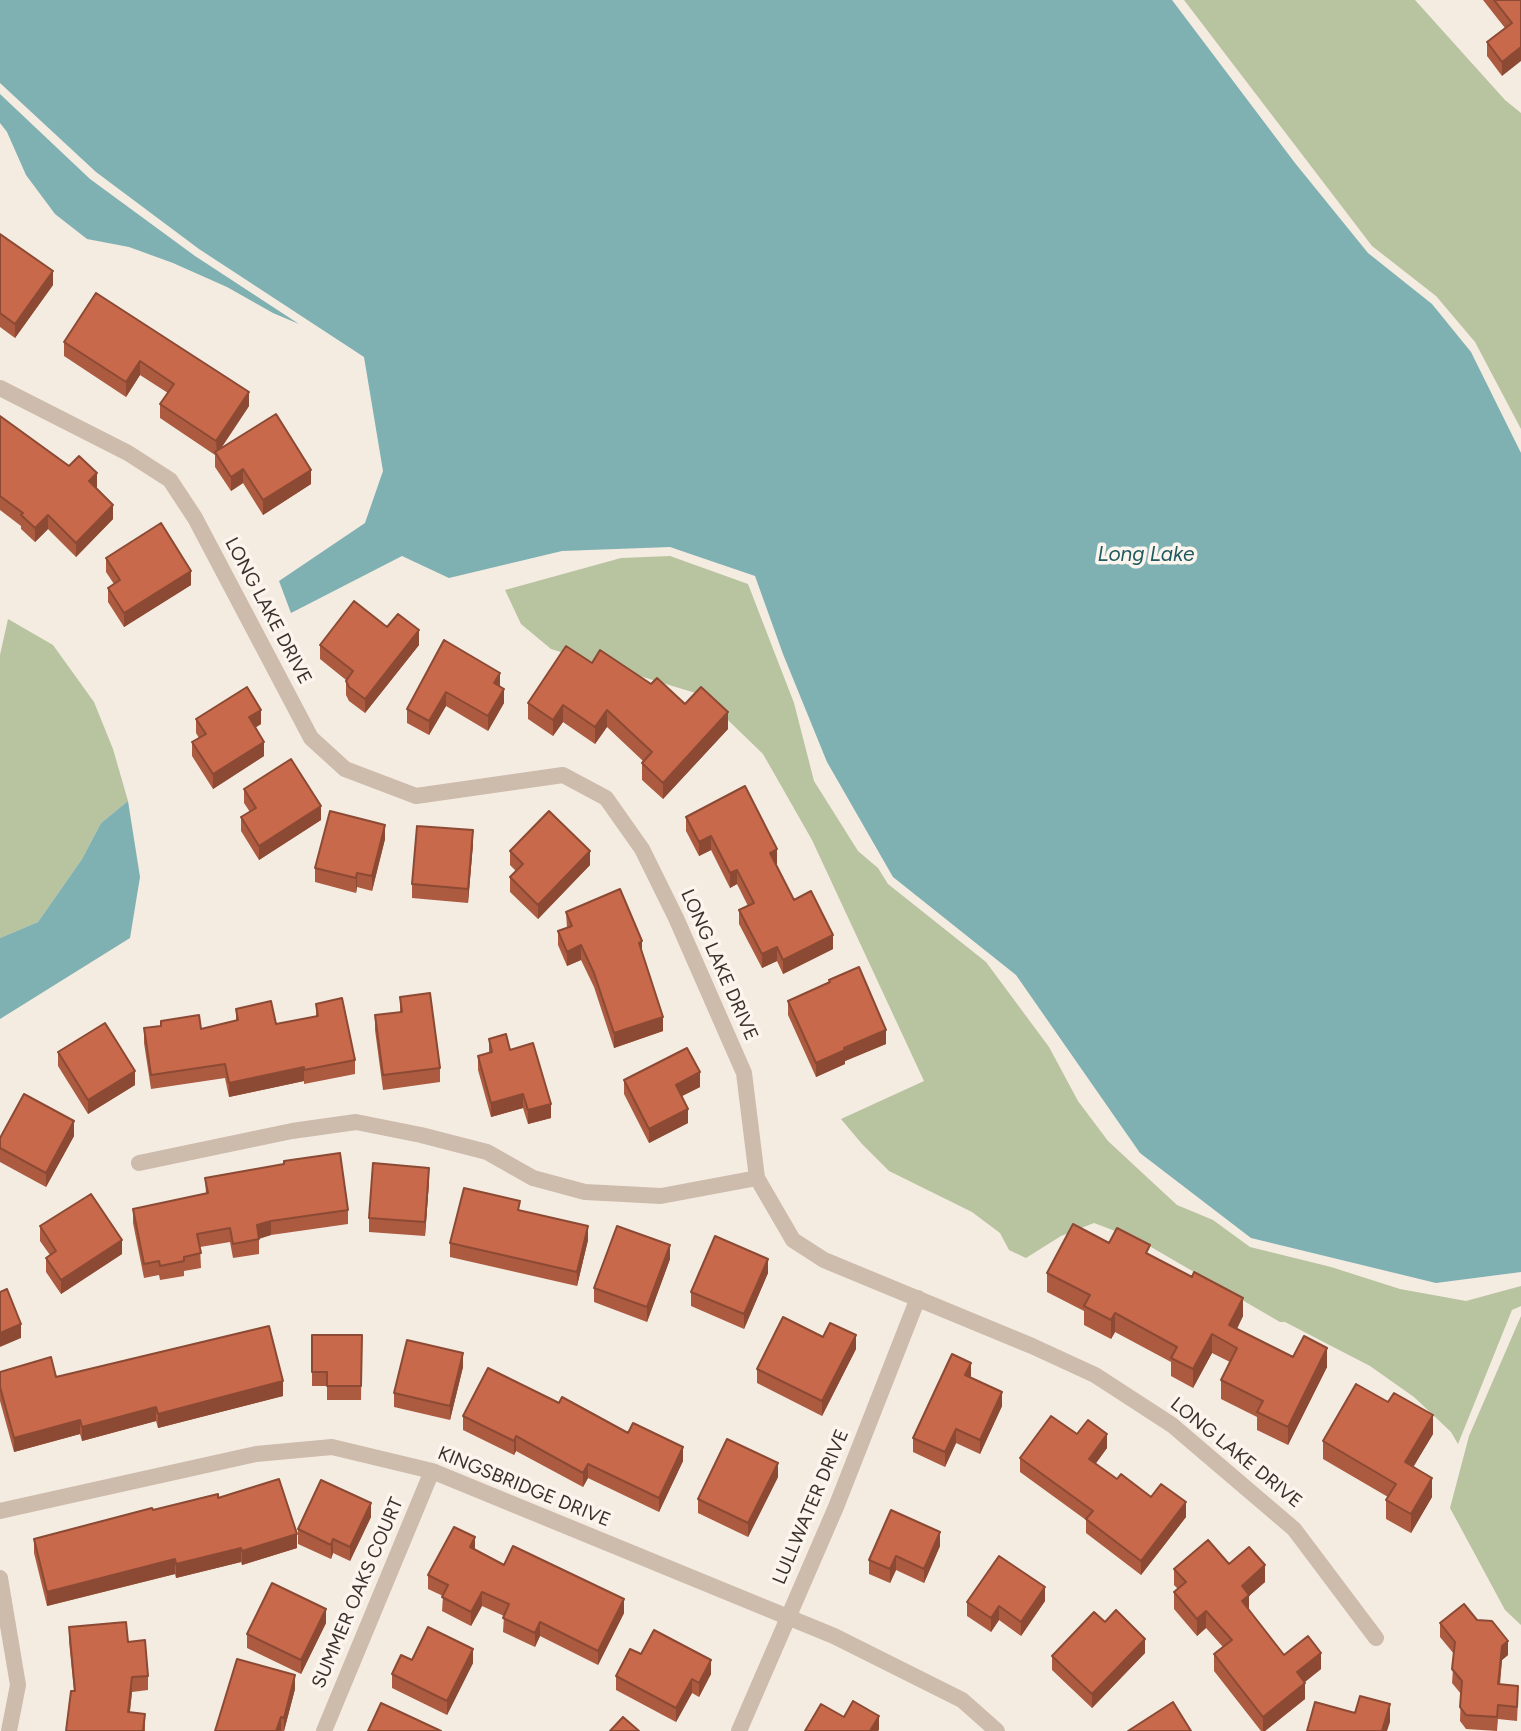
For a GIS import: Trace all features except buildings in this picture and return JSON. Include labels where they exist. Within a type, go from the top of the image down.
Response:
[{"type":"street","name":"LONG LAKE DRIVE","points":[[0,388],[128,453],[170,480],[195,518],[312,738],[345,769],[416,796],[563,775],[606,798],[642,849],[676,918],[744,1073],[757,1178],[793,1240],[824,1260],[1095,1375],[1172,1424],[1294,1528],[1376,1637]]},
{"type":"street","points":[[139,1163],[292,1131],[356,1122],[487,1152],[533,1178],[585,1192],[661,1196],[757,1178]]},
{"type":"street","name":"LULLWATER DRIVE","points":[[739,1731],[836,1507],[918,1298]]},
{"type":"street","name":"KINGSBRIDGE DRIVE","points":[[0,1511],[256,1454],[332,1447],[432,1471],[834,1636],[962,1700],[998,1731]]},
{"type":"street","name":"SUMMER OAKS COURT","points":[[324,1731],[432,1471]]},
{"type":"street","points":[[0,1578],[18,1685],[9,1731]]},
{"type":"green space","points":[[1184,0],[1415,0],[1505,100],[1521,113],[1521,429],[1475,342],[1436,296],[1372,246]]},
{"type":"green space","points":[[670,556],[748,584],[794,703],[814,781],[858,851],[878,868],[888,884],[986,962],[1049,1047],[1078,1101],[1108,1141],[1177,1205],[1213,1220],[1250,1247],[1331,1267],[1400,1289],[1466,1301],[1521,1286],[1521,1306],[1512,1310],[1458,1444],[1451,1432],[1414,1397],[1370,1366],[1285,1322],[1280,1322],[1139,1240],[1094,1223],[1061,1236],[1026,1258],[1009,1250],[1000,1233],[972,1212],[889,1171],[862,1144],[841,1119],[924,1081],[812,840],[763,754],[702,695],[551,649],[521,624],[505,590],[621,558]]},
{"type":"green space","points":[[8,619],[53,645],[94,702],[113,749],[128,801],[101,823],[82,859],[38,922],[0,938],[0,655]]},
{"type":"green space","points":[[1521,1316],[1521,1625],[1505,1610],[1450,1508],[1469,1436]]},
{"type":"water","name":"Long Lake","points":[[0,0],[1172,0],[1295,163],[1368,253],[1432,304],[1471,352],[1521,453],[1521,1272],[1436,1283],[1251,1238],[1140,1153],[1016,975],[893,877],[827,762],[755,576],[670,547],[562,551],[449,578],[402,556],[291,613],[279,581],[365,523],[383,471],[364,357],[199,249],[96,172],[0,83]]},
{"type":"water","points":[[0,94],[90,179],[195,256],[299,324],[173,263],[129,247],[87,239],[55,214],[26,175],[7,132],[0,123]]},
{"type":"water","points":[[128,801],[140,877],[130,938],[0,1019],[0,938],[38,922],[82,859],[101,823]]}]
